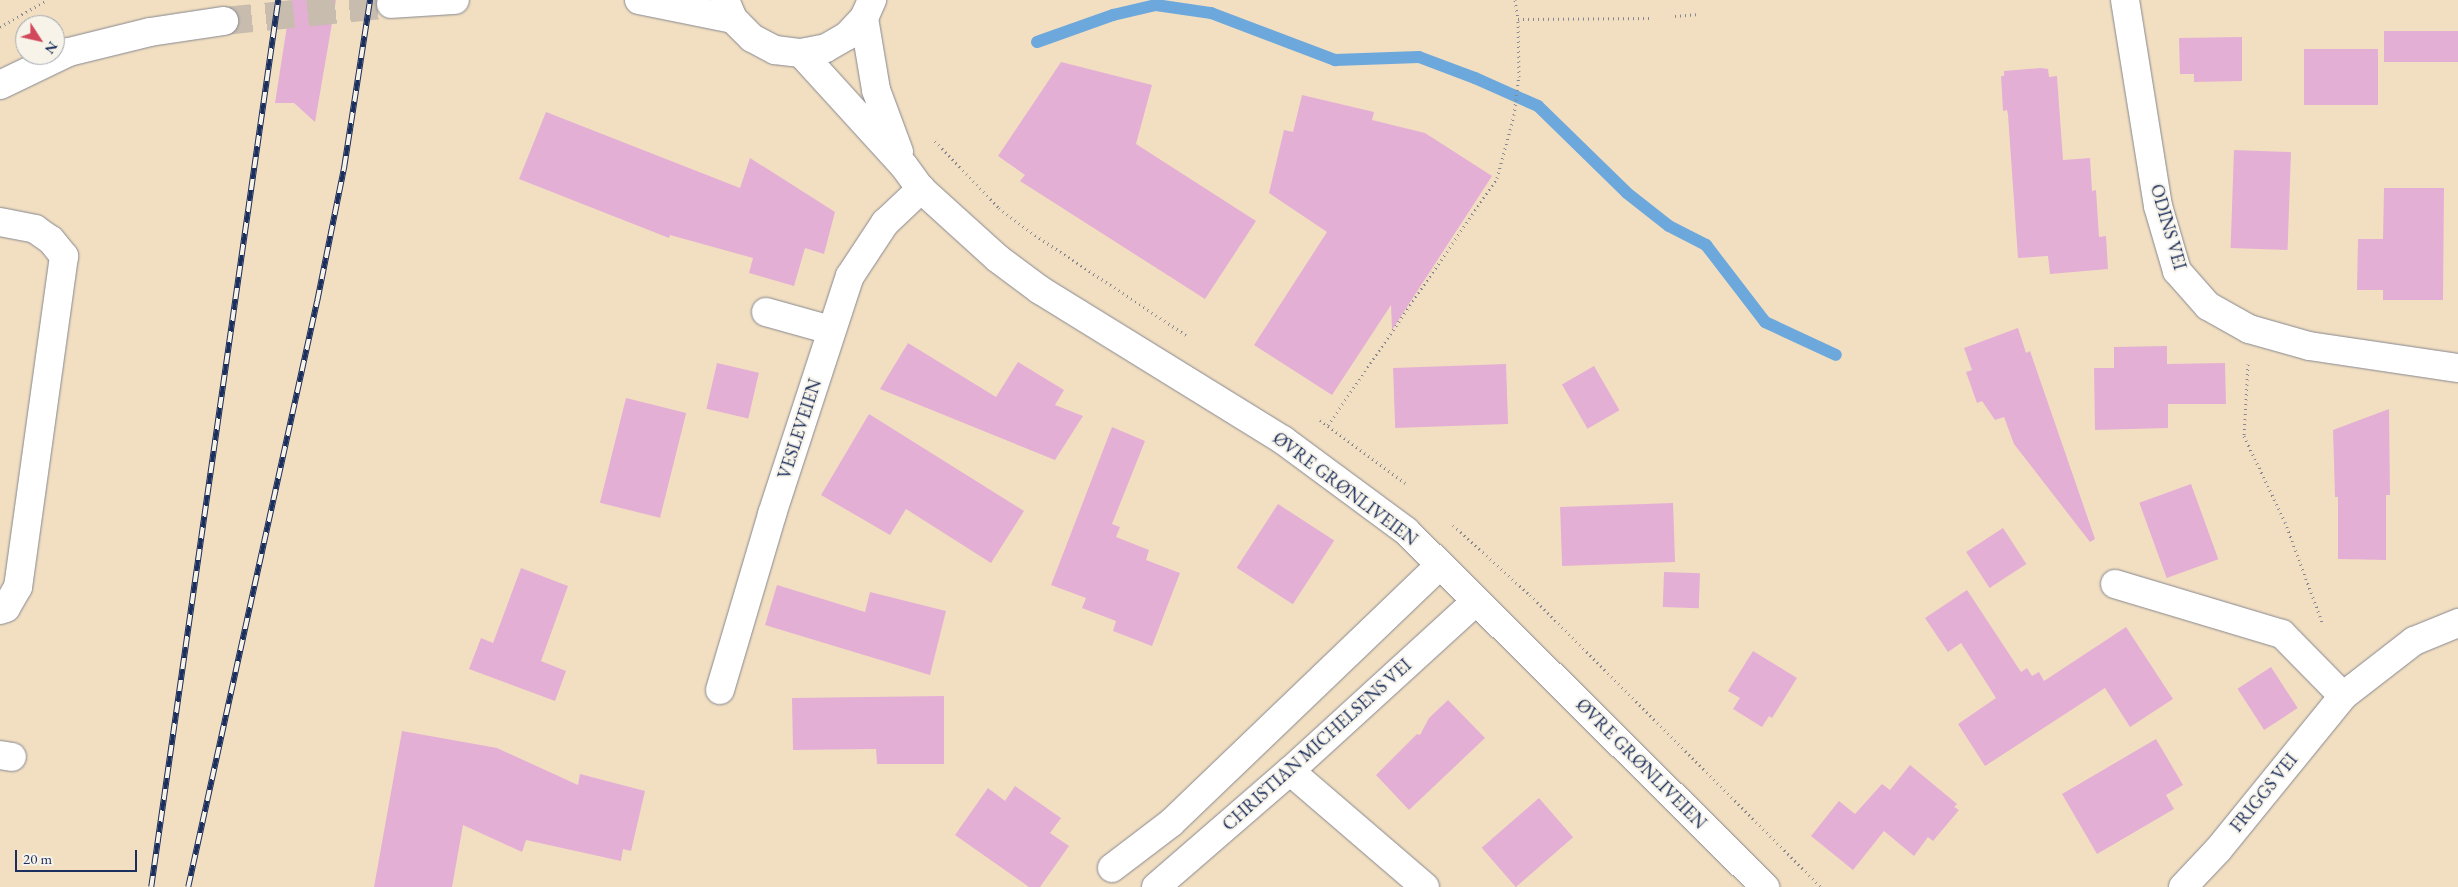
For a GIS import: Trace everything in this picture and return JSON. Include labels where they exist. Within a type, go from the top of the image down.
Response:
[{"type":"street","points":[[391,4],[455,0]]},
{"type":"street","points":[[639,0],[729,10],[752,38],[775,50],[801,53],[826,48],[847,36],[868,9]]},
{"type":"street","name":"ODINS VEI","points":[[2125,0],[2158,206],[2177,271],[2208,306],[2249,329],[2309,346],[2458,368]]},
{"type":"street","name":"ØVRE GRØNLIVEIEN","points":[[868,9],[876,90],[904,166]]},
{"type":"street","points":[[0,85],[69,52],[150,32],[224,21]]},
{"type":"street","name":"ØVRE GRØNLIVEIEN","points":[[801,53],[904,166],[921,189],[961,228],[1040,290],[1283,440],[1406,531],[1765,887]]},
{"type":"street","name":"VESLEVEIEN","points":[[720,690],[830,330],[850,276],[885,223],[921,189]]},
{"type":"street","points":[[0,222],[35,229],[51,240],[64,256],[18,587],[6,608],[0,610]]},
{"type":"street","points":[[766,312],[830,330]]},
{"type":"street","points":[[1112,868],[1171,823],[1440,565]]},
{"type":"street","points":[[2115,584],[2282,634],[2343,696]]},
{"type":"street","name":"CHRISTIAN MICHELSENS VEI","points":[[1156,887],[1290,771],[1476,601]]},
{"type":"street","name":"FRIGGS VEI","points":[[2183,887],[2218,850],[2343,696],[2414,642],[2458,623]]},
{"type":"street","points":[[1290,771],[1425,887]]},
{"type":"path","points":[[0,27],[47,0]]},
{"type":"path","points":[[1328,425],[1498,178],[1514,116],[1519,77],[1516,0]]},
{"type":"path","points":[[1675,16],[1696,14]]},
{"type":"path","points":[[1518,19],[1652,18]]},
{"type":"path","points":[[2249,329],[2244,436],[2285,522],[2324,630]]},
{"type":"building","points":[[291,0],[336,0],[315,122],[294,103],[275,103]]},
{"type":"building","points":[[2384,31],[2458,31],[2458,62],[2384,62]]},
{"type":"building","points":[[2242,37],[2242,81],[2194,82],[2194,74],[2180,74],[2179,38]]},
{"type":"building","points":[[2304,49],[2378,49],[2378,105],[2304,105]]},
{"type":"building","points":[[1061,62],[1152,85],[1136,144],[1256,221],[1205,299],[1020,181],[1025,175],[998,156]]},
{"type":"building","points":[[2048,69],[2049,77],[2057,76],[2063,160],[2090,158],[2092,191],[2096,190],[2099,237],[2106,236],[2108,269],[2050,274],[2048,256],[2018,258],[2008,115],[2007,110],[2003,111],[2001,76],[2004,76],[2004,71]]},
{"type":"building","points":[[1302,95],[1374,112],[1372,120],[1425,133],[1492,176],[1392,330],[1391,305],[1332,395],[1254,345],[1327,232],[1269,193],[1284,130],[1293,132]]},
{"type":"building","points":[[546,112],[740,188],[750,158],[835,212],[824,254],[805,248],[794,286],[749,273],[753,258],[670,235],[669,238],[519,179]]},
{"type":"building","points":[[2234,150],[2291,152],[2288,250],[2231,248]]},
{"type":"building","points":[[2384,188],[2444,188],[2443,300],[2383,300],[2383,290],[2357,290],[2358,239],[2383,239]]},
{"type":"building","points":[[2018,328],[2026,353],[2030,351],[2095,539],[2090,542],[2014,444],[2004,417],[1995,420],[1982,401],[1977,403],[1966,372],[1972,370],[1964,348]]},
{"type":"building","points":[[908,343],[996,397],[1018,362],[1064,390],[1055,405],[1083,416],[1055,460],[880,389]]},
{"type":"building","points":[[2167,346],[2167,364],[2225,363],[2226,404],[2168,404],[2168,428],[2095,430],[2094,368],[2114,368],[2114,347]]},
{"type":"building","points":[[717,363],[759,373],[748,418],[706,409]]},
{"type":"building","points":[[1506,364],[1508,424],[1395,428],[1393,368]]},
{"type":"building","points":[[1594,366],[1620,410],[1587,429],[1562,384]]},
{"type":"building","points":[[626,398],[686,413],[660,518],[600,503]]},
{"type":"building","points":[[2389,409],[2390,495],[2386,495],[2386,560],[2338,559],[2338,497],[2335,497],[2333,430]]},
{"type":"building","points":[[869,414],[1024,511],[991,563],[906,509],[890,535],[821,495]]},
{"type":"building","points":[[1112,427],[1145,441],[1112,524],[1120,527],[1116,537],[1149,550],[1146,560],[1180,573],[1152,646],[1113,631],[1116,621],[1082,608],[1086,598],[1051,585]]},
{"type":"building","points":[[2191,484],[2218,559],[2167,578],[2139,503]]},
{"type":"building","points":[[1673,503],[1675,562],[1562,566],[1560,507]]},
{"type":"building","points":[[1278,504],[1334,540],[1293,604],[1237,568]]},
{"type":"building","points":[[2003,528],[2026,564],[1990,588],[1966,552]]},
{"type":"building","points":[[521,568],[568,586],[541,661],[566,671],[555,701],[469,669],[481,638],[493,643]]},
{"type":"building","points":[[1664,572],[1700,573],[1699,608],[1663,607]]},
{"type":"building","points":[[777,585],[865,612],[870,592],[946,611],[930,675],[765,625]]},
{"type":"building","points":[[1967,590],[2021,672],[2027,668],[2032,676],[2039,672],[2044,681],[2126,627],[2173,699],[2130,727],[2105,688],[1985,766],[1958,724],[1996,698],[1961,643],[1948,652],[1925,618]]},
{"type":"building","points":[[1753,651],[1797,678],[1772,718],[1769,716],[1762,727],[1733,709],[1740,698],[1728,691]]},
{"type":"building","points":[[2271,667],[2298,708],[2264,730],[2237,689]]},
{"type":"building","points":[[944,696],[944,764],[877,764],[876,749],[793,750],[792,698]]},
{"type":"building","points":[[1448,700],[1485,738],[1409,810],[1376,775],[1417,734],[1420,735],[1429,718]]},
{"type":"building","points":[[402,731],[497,748],[578,785],[580,774],[645,791],[631,851],[623,849],[621,861],[526,840],[522,852],[463,825],[452,887],[374,887]]},
{"type":"building","points":[[2156,739],[2183,785],[2166,795],[2174,809],[2097,854],[2062,794]]},
{"type":"building","points":[[1910,765],[1957,804],[1954,807],[1959,810],[1933,841],[1928,837],[1914,856],[1884,831],[1853,870],[1811,836],[1839,801],[1855,814],[1882,784],[1890,790]]},
{"type":"building","points":[[1015,786],[1061,818],[1050,833],[1069,846],[1040,887],[1029,887],[955,835],[988,788],[1005,801]]},
{"type":"building","points":[[1539,798],[1573,837],[1516,887],[1482,848]]},
{"type":"waterway","points":[[1037,42],[1113,15],[1156,5],[1211,13],[1335,60],[1419,57],[1475,78],[1538,106],[1627,193],[1669,226],[1706,245],[1765,322],[1836,355]]},
{"type":"tunnel","points":[[224,21],[391,4]]},
{"type":"railway","points":[[151,887],[278,0]]},
{"type":"railway","points":[[188,887],[317,301],[344,167],[370,0]]}]
